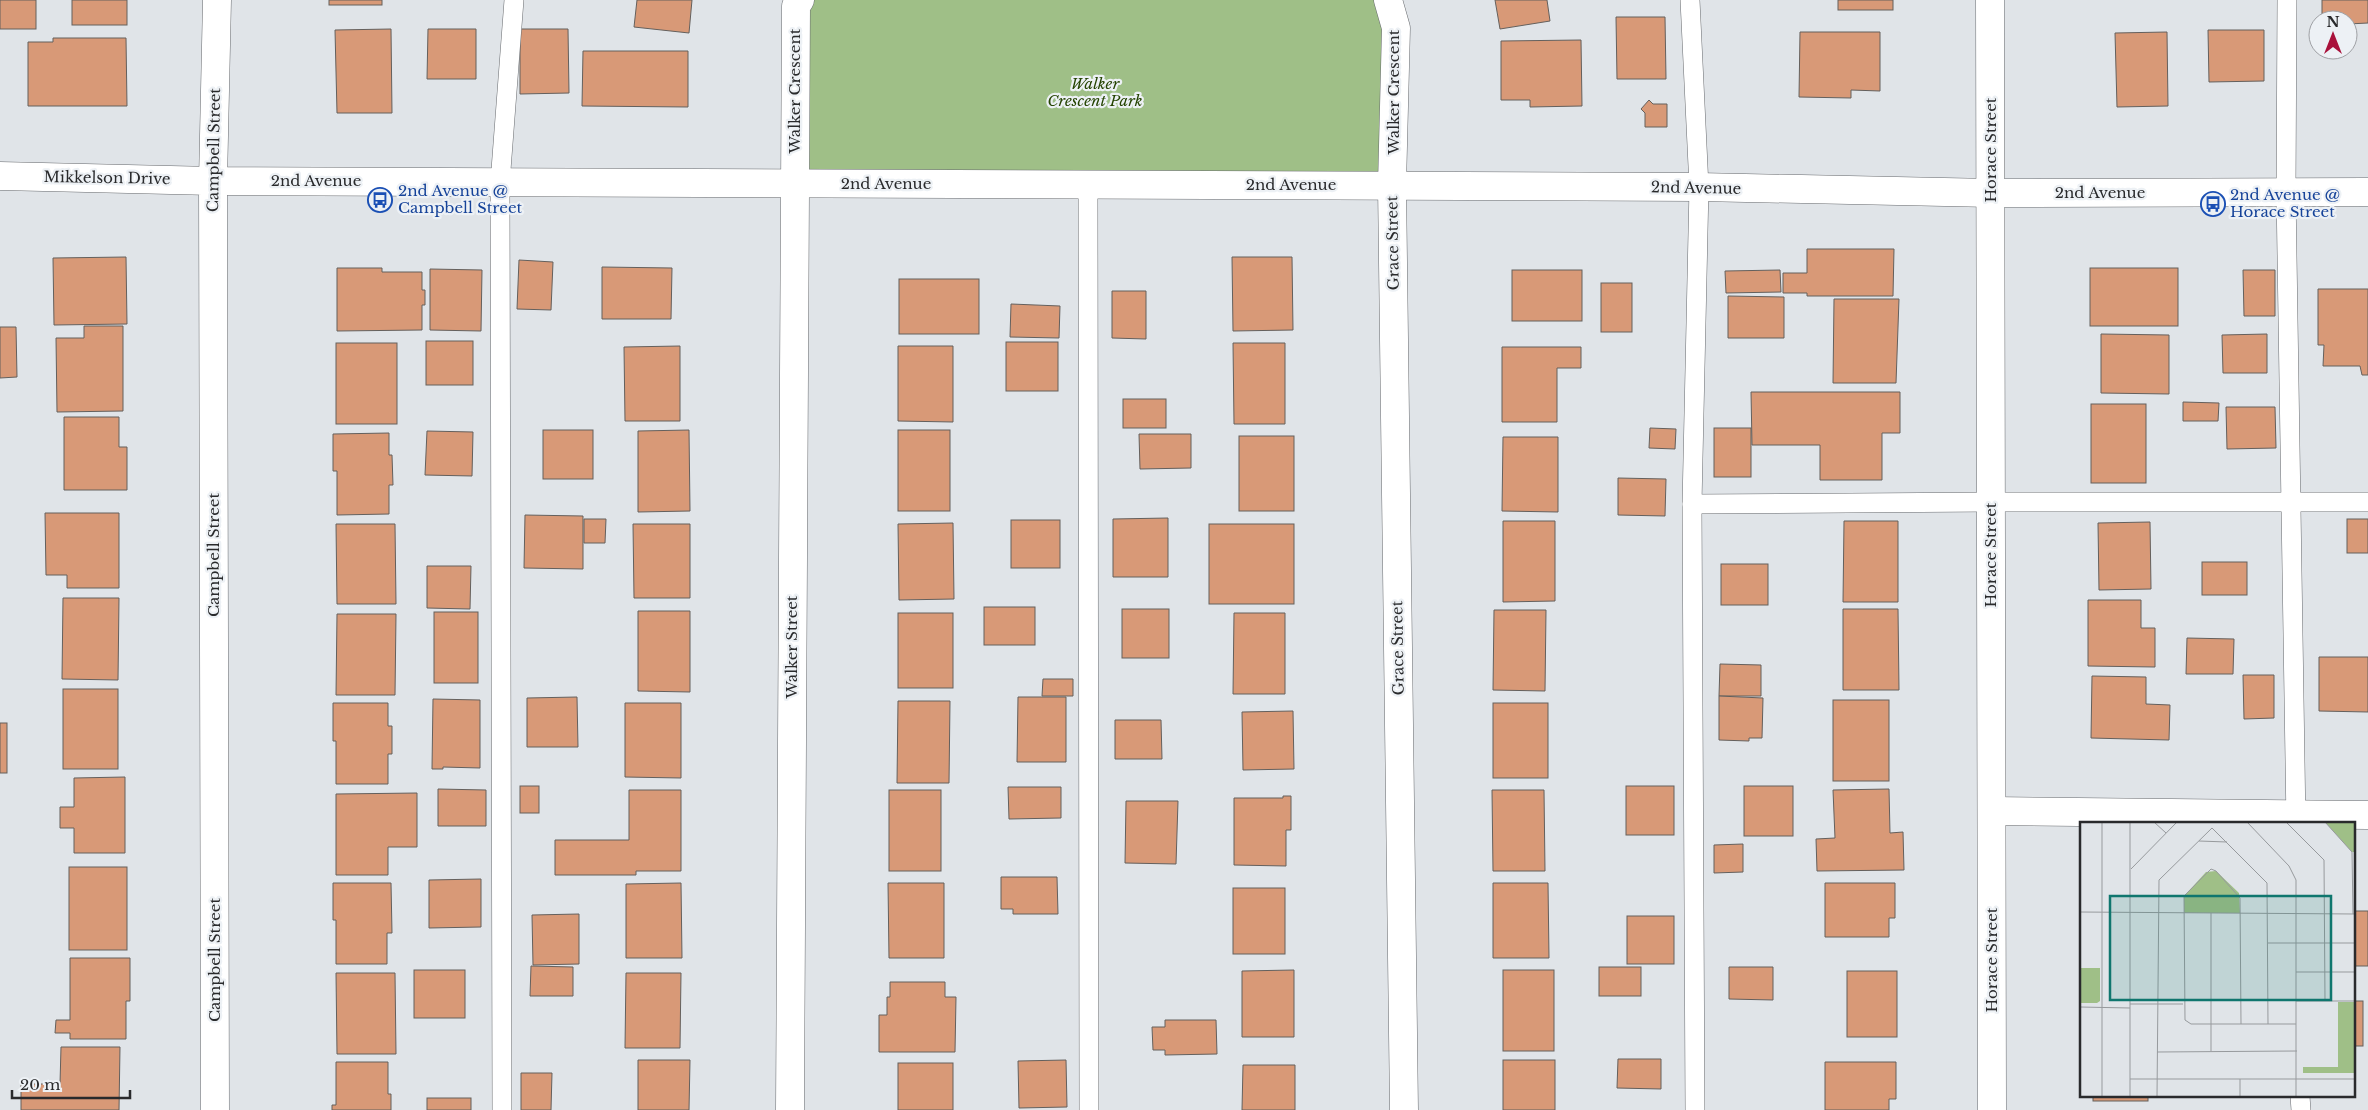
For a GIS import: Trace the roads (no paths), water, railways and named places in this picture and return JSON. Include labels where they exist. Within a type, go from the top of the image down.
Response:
[{"type":"street","name":"Campbell Street","points":[[215,1110],[213,181],[217,0]]},
{"type":"street","name":"Walker Crescent","points":[[795,184],[796,6],[800,0]]},
{"type":"street","name":"Walker Crescent","points":[[1388,0],[1396,28],[1392,185]]},
{"type":"street","name":"Horace Street","points":[[1990,0],[1992,193],[1992,1110]]},
{"type":"street","name":"Mikkelson Drive","points":[[0,176],[213,181]]},
{"type":"street","name":"2nd Avenue","points":[[213,181],[1699,187],[1992,193],[2368,192]]},
{"type":"street","name":"Walker Street","points":[[790,1110],[795,184]]},
{"type":"street","name":"Grace Street","points":[[1392,185],[1404,1110]]},
{"type":"street","points":[[1992,811],[2296,819],[2368,815]]},
{"type":"lane","points":[[502,1110],[500,183],[514,0]]},
{"type":"lane","points":[[1690,0],[1699,187],[1692,504],[1695,1110]]},
{"type":"lane","points":[[2287,0],[2286,192],[2296,819]]},
{"type":"lane","points":[[1088,185],[1089,1110]]},
{"type":"lane","points":[[1692,504],[2368,502]]},
{"type":"place","name":"2nd Avenue @ Campbell Street","points":[[380,200]]},
{"type":"place","name":"2nd Avenue @ Horace Street","points":[[2213,204]]},
{"type":"park label","name":"Walker Crescent Park","points":[[1095,92]]}]
